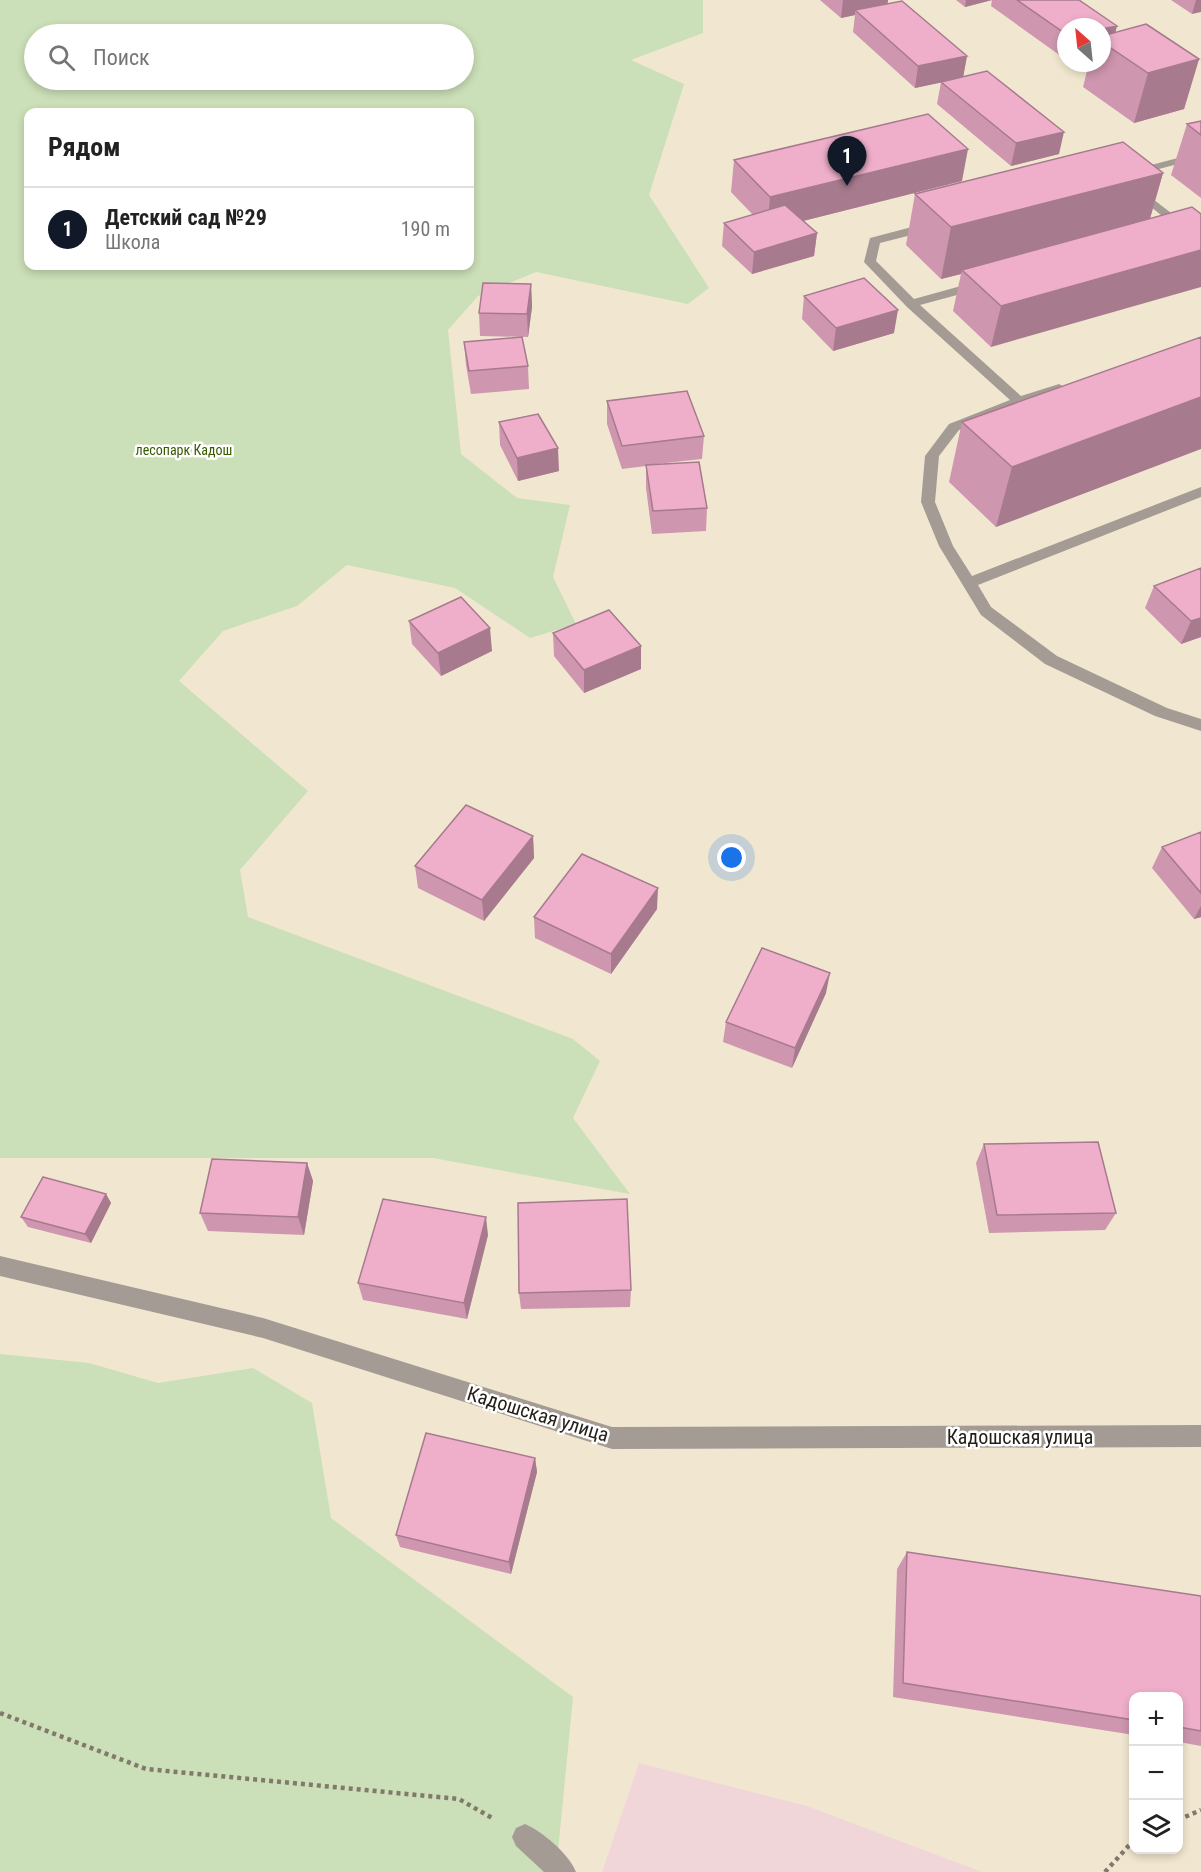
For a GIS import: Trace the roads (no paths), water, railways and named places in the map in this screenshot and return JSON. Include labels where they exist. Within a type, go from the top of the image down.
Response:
[{"type":"street","points":[[1201,155],[1121,176],[1180,231],[1201,242]]},
{"type":"street","points":[[942,224],[874,241],[870,262],[911,304],[1019,401]]},
{"type":"street","points":[[1180,231],[1201,225]]},
{"type":"street","points":[[911,304],[991,282]]},
{"type":"street","points":[[1076,383],[1019,401],[954,427],[932,456],[928,502],[946,546],[986,611],[1051,660],[1161,712],[1201,725]]},
{"type":"street","points":[[968,583],[1201,492]]},
{"type":"street","name":"Кадошская улица","points":[[0,1266],[263,1328],[612,1438],[1201,1436]]},
{"type":"street","points":[[525,1837],[563,1872]]},
{"type":"place","name":"Детский сад №29","points":[[847,186]]},
{"type":"park label","name":"лесопарк Кадош","points":[[184,450]]}]
